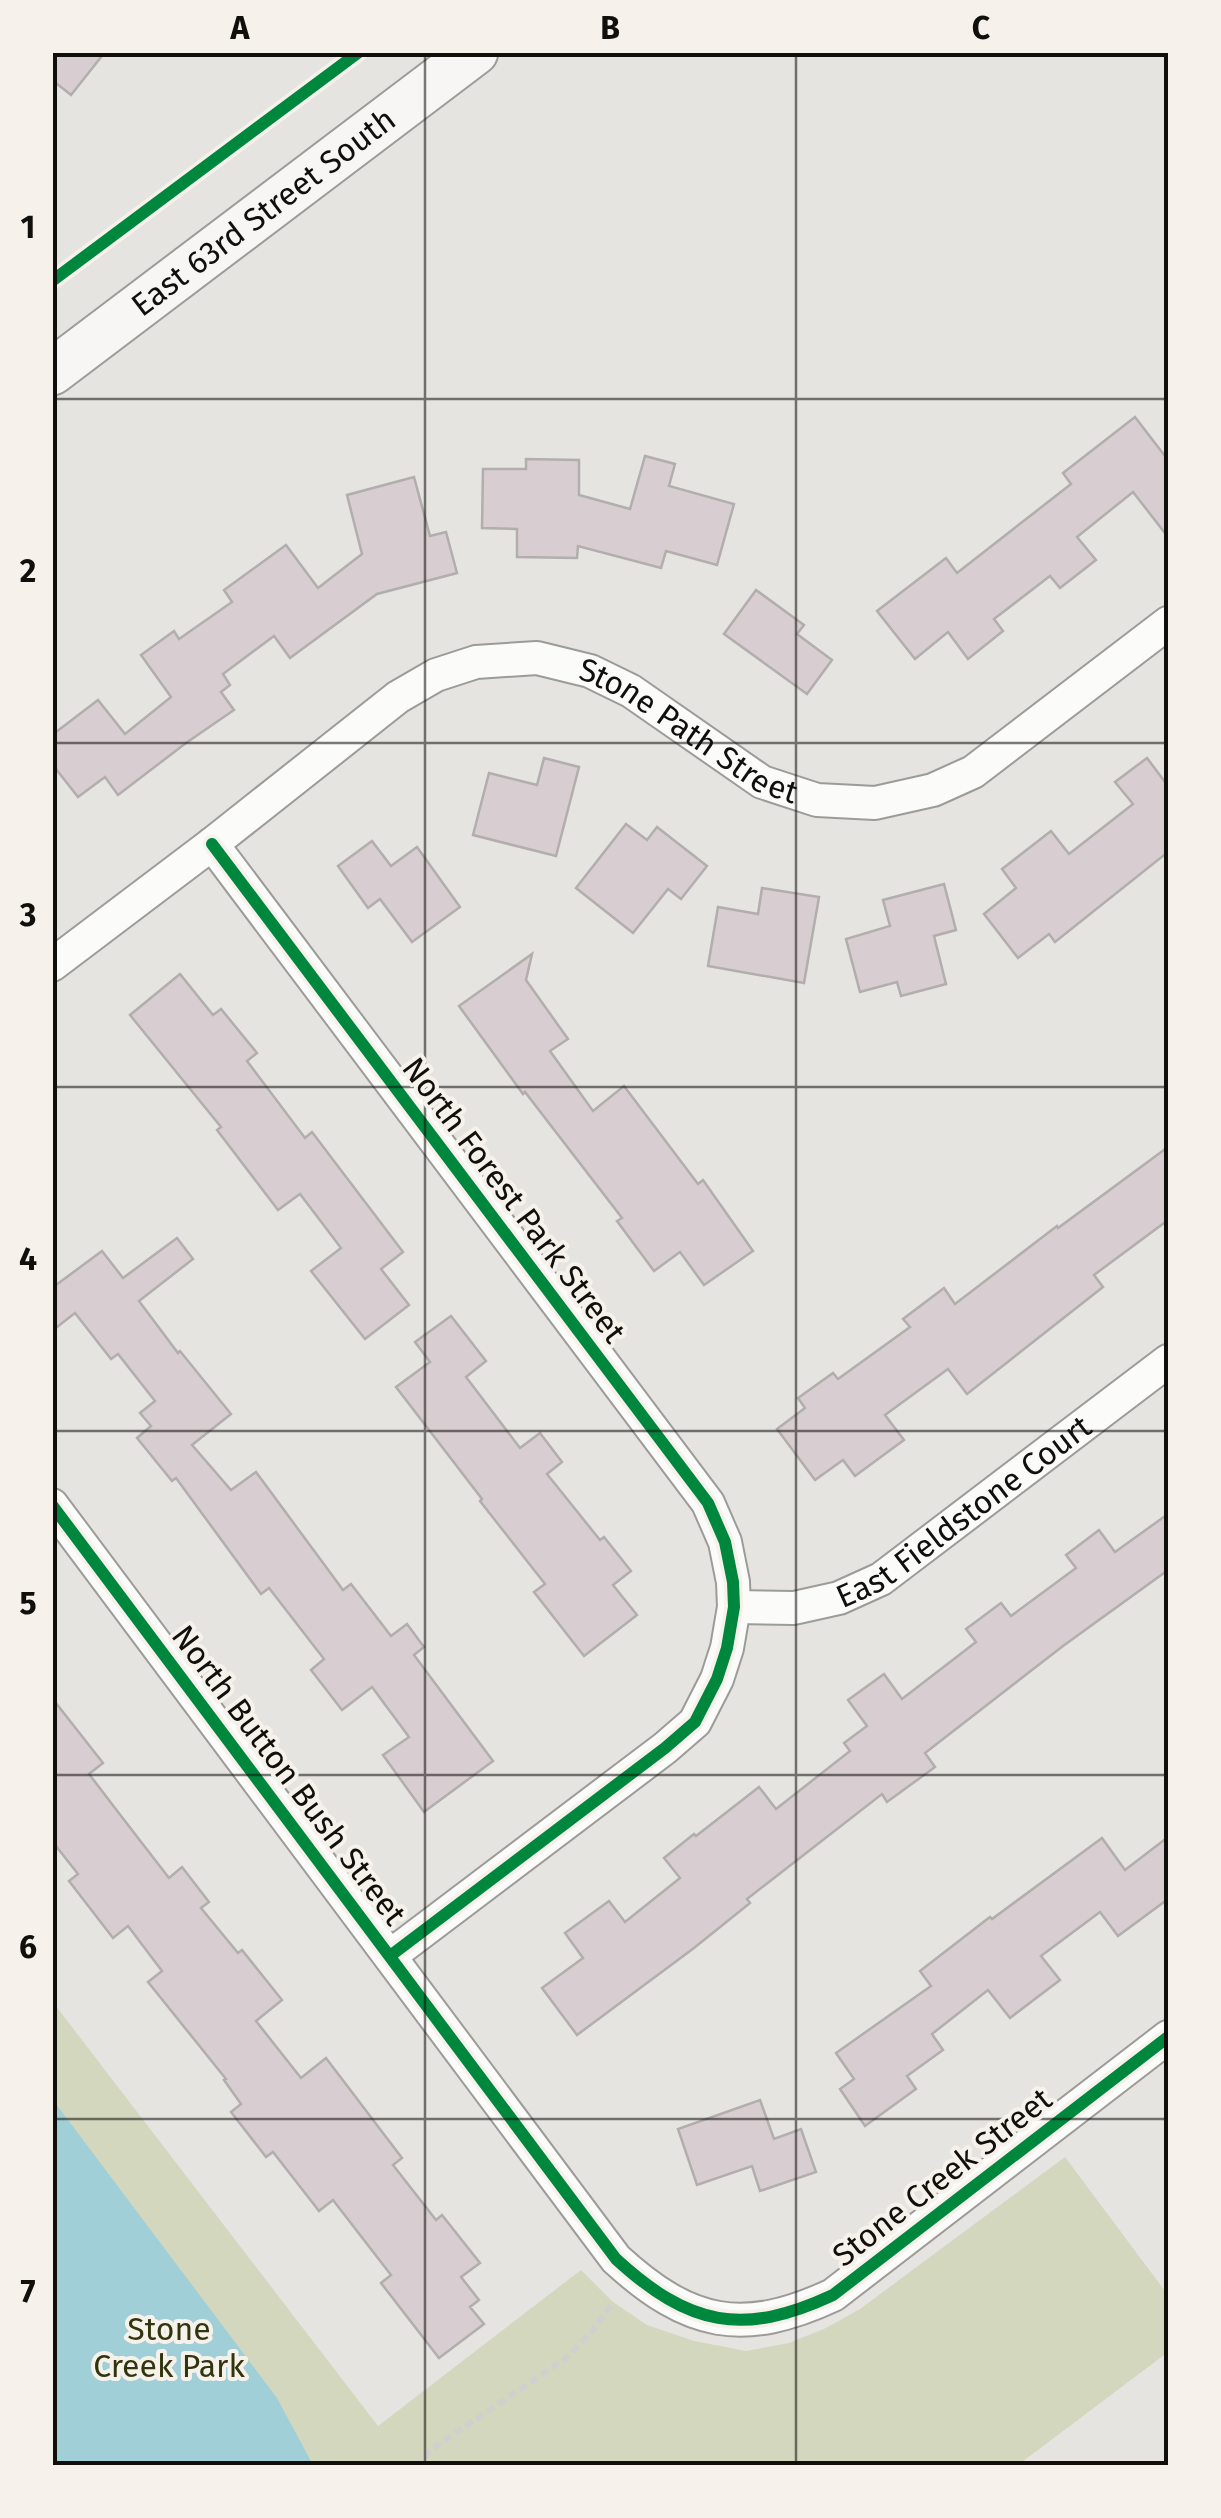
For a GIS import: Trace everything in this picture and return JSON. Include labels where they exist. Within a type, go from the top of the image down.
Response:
[{"type":"main road","name":"East 63rd Street South","points":[[52,372],[474,52]]},
{"type":"street","name":"Stone Path Street","points":[[52,965],[398,698],[436,675],[476,662],[537,658],[590,670],[631,691],[762,782],[816,800],[875,803],[933,790],[973,772],[1168,623]]},
{"type":"street","name":"North Forest Park Street","points":[[212,844],[708,1503],[725,1542],[733,1582],[728,1648],[695,1722],[390,1956]]},
{"type":"street","name":"East Fieldstone Court","points":[[734,1607],[794,1608],[838,1598],[881,1579],[1168,1361]]},
{"type":"street","name":"North Button Bush Street","points":[[52,1505],[616,2260],[668,2300],[694,2313],[732,2320]]},
{"type":"street","name":"Stone Creek Street","points":[[732,2320],[765,2320],[833,2296],[1168,2038]]},
{"type":"path","points":[[415,2466],[432,2449],[566,2358],[613,2302]]},
{"type":"green space","name":"Stone Creek Park","points":[[52,2001],[378,2426],[581,2270],[613,2302],[647,2325],[694,2341],[746,2351],[789,2343],[860,2309],[1065,2157],[1168,2295],[1168,2352],[1018,2465],[53,2465]]},
{"type":"water","points":[[53,2100],[277,2398],[313,2465],[53,2465]]},
{"type":"building","points":[[52,52],[105,52],[71,95],[52,80]]},
{"type":"building","points":[[1135,417],[1168,460],[1168,537],[1133,492],[1077,537],[1096,560],[1060,588],[1050,576],[994,619],[1003,631],[968,659],[948,632],[915,659],[877,611],[946,558],[957,573],[1071,484],[1063,473]]},
{"type":"building","points":[[645,456],[675,464],[669,486],[734,504],[717,565],[666,551],[661,568],[578,546],[577,558],[517,557],[517,529],[482,528],[483,469],[526,469],[526,459],[579,460],[579,495],[630,509]]},
{"type":"building","points":[[414,477],[430,536],[446,532],[457,573],[377,594],[290,658],[274,636],[223,674],[230,685],[221,692],[234,710],[118,795],[105,777],[78,797],[52,764],[52,735],[98,700],[125,734],[171,697],[141,655],[174,631],[179,639],[232,602],[224,590],[286,545],[318,588],[362,554],[347,495]]},
{"type":"building","points":[[756,590],[804,625],[797,634],[832,660],[807,694],[724,634]]},
{"type":"building","points":[[544,758],[579,767],[556,856],[473,835],[489,773],[537,785]]},
{"type":"building","points":[[1147,758],[1168,786],[1168,852],[1055,942],[1049,934],[1018,958],[984,914],[1016,888],[1002,869],[1051,831],[1069,854],[1133,804],[1115,782]]},
{"type":"building","points":[[626,824],[647,840],[657,827],[707,866],[681,899],[668,889],[633,933],[576,888]]},
{"type":"building","points":[[372,841],[391,866],[417,847],[460,907],[412,942],[380,899],[368,908],[338,866]]},
{"type":"building","points":[[944,884],[956,930],[934,936],[946,984],[901,996],[897,982],[860,992],[846,939],[890,926],[883,900]]},
{"type":"building","points":[[762,888],[819,897],[804,983],[708,966],[718,907],[758,914]]},
{"type":"building","points":[[532,954],[526,980],[568,1039],[550,1051],[593,1111],[624,1086],[698,1184],[703,1180],[753,1251],[704,1285],[680,1252],[654,1271],[617,1221],[622,1218],[459,1006]]},
{"type":"building","points":[[180,974],[213,1015],[221,1009],[257,1053],[247,1061],[305,1138],[312,1132],[403,1252],[381,1269],[409,1305],[365,1339],[311,1271],[341,1248],[300,1194],[278,1210],[217,1130],[221,1127],[130,1015]]},
{"type":"building","points":[[1168,1147],[1168,1220],[1094,1275],[1103,1287],[967,1394],[948,1369],[885,1415],[904,1440],[855,1476],[843,1460],[815,1480],[777,1429],[805,1408],[798,1398],[833,1373],[838,1379],[910,1327],[903,1319],[944,1288],[955,1304]]},
{"type":"building","points":[[177,1238],[193,1259],[139,1301],[231,1414],[192,1445],[231,1490],[256,1472],[343,1590],[351,1584],[391,1636],[407,1624],[424,1647],[414,1655],[493,1761],[424,1812],[383,1755],[409,1737],[372,1687],[342,1710],[311,1670],[324,1659],[269,1588],[261,1594],[176,1478],[172,1481],[137,1438],[151,1426],[140,1413],[155,1401],[118,1354],[111,1359],[75,1313],[52,1331],[52,1288],[102,1251],[123,1278]]},
{"type":"building","points":[[451,1316],[486,1361],[466,1377],[520,1448],[540,1433],[562,1462],[547,1474],[600,1540],[604,1537],[631,1571],[613,1585],[637,1615],[584,1656],[534,1592],[545,1584],[396,1387],[430,1362],[415,1342]]},
{"type":"building","points":[[1168,1514],[1168,1570],[925,1753],[935,1767],[887,1802],[882,1794],[747,1899],[750,1903],[694,1948],[577,2035],[542,1988],[583,1958],[565,1933],[609,1901],[625,1922],[680,1878],[664,1858],[694,1834],[759,1787],[776,1809],[850,1751],[844,1743],[867,1726],[848,1700],[884,1674],[902,1699],[976,1642],[966,1629],[1001,1603],[1011,1616],[1076,1568],[1066,1555],[1099,1530],[1115,1552]]},
{"type":"building","points":[[52,1698],[103,1763],[89,1774],[169,1878],[182,1867],[209,1902],[201,1908],[238,1953],[242,1950],[282,2000],[256,2021],[301,2078],[326,2058],[402,2158],[393,2165],[436,2220],[442,2215],[480,2263],[461,2277],[479,2300],[470,2307],[484,2324],[439,2358],[381,2283],[391,2275],[333,2200],[319,2211],[273,2152],[266,2157],[231,2112],[241,2104],[226,2079],[148,1982],[162,1971],[128,1926],[113,1938],[69,1881],[78,1874],[52,1841]]},
{"type":"building","points":[[1168,1837],[1168,1899],[1118,1936],[1100,1912],[1041,1956],[1060,1980],[1010,2018],[988,1990],[932,2034],[943,2050],[907,2076],[916,2089],[865,2126],[840,2089],[854,2079],[836,2053],[931,1986],[920,1971],[1102,1838],[1125,1870]]},
{"type":"building","points":[[760,2100],[774,2139],[801,2129],[816,2172],[760,2191],[752,2166],[697,2185],[678,2129]]},
{"type":"cycle path","points":[[52,281],[359,52]]},
{"type":"cycle path","points":[[212,844],[708,1503],[725,1542],[733,1582],[734,1607],[727,1648],[717,1679],[695,1722],[390,1956]]},
{"type":"cycle path","points":[[52,1505],[616,2259],[668,2299],[693,2311],[718,2318],[771,2317],[833,2295],[1168,2037]]}]
